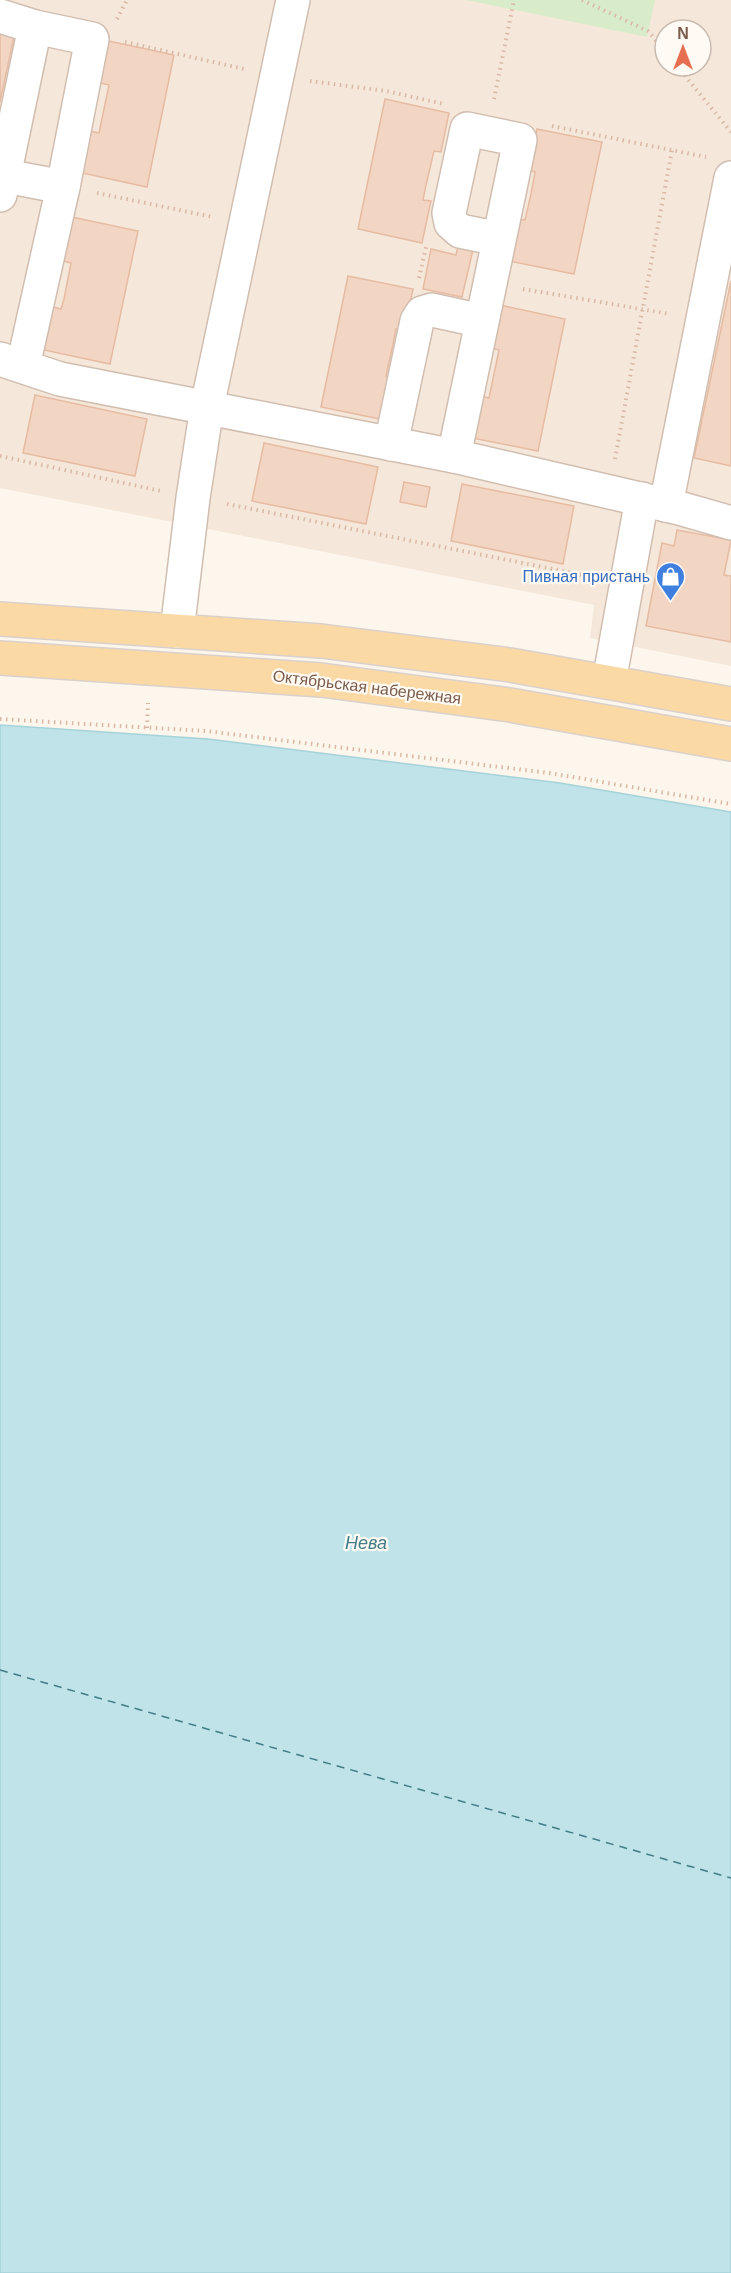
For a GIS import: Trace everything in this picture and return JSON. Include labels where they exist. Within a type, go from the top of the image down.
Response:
[{"type":"main road","points":[[0,619],[321,641],[510,665],[731,704]]},
{"type":"main road","name":"Октябрьская набережная","points":[[0,658],[321,680],[510,705],[731,744]]},
{"type":"lane","points":[[177,631],[207,407],[293,0]]},
{"type":"lane","points":[[0,16],[35,27],[92,39],[78,190],[12,362],[60,379],[454,456],[654,502],[731,523]]},
{"type":"lane","points":[[35,27],[1,182],[78,190]]},
{"type":"lane","points":[[454,456],[520,140],[467,129],[449,213],[451,223],[460,231],[499,239]]},
{"type":"lane","points":[[609,682],[626,583],[654,502],[703,320],[721,168]]},
{"type":"lane","points":[[391,444],[417,321],[422,313],[432,310],[482,321]]},
{"type":"path","points":[[494,102],[514,0]]},
{"type":"path","points":[[582,0],[648,31],[653,37]]},
{"type":"path","points":[[92,39],[108,38],[277,76],[386,91],[450,105]]},
{"type":"path","points":[[687,78],[731,132]]},
{"type":"path","points":[[547,125],[672,150],[721,168]]},
{"type":"path","points":[[609,492],[672,150]]},
{"type":"path","points":[[78,190],[222,219]]},
{"type":"path","points":[[422,313],[416,294],[429,233],[449,213]]},
{"type":"path","points":[[490,283],[703,320]]},
{"type":"path","points":[[0,456],[193,498],[626,583]]},
{"type":"path","points":[[147,728],[149,693]]},
{"type":"path","points":[[0,719],[206,731],[549,773],[731,804]]},
{"type":"shaded area","points":[[0,0],[731,0],[731,666],[590,638],[594,605],[0,488]]},
{"type":"green space","points":[[466,0],[655,0],[647,37]]},
{"type":"water","name":"Нева","points":[[0,725],[208,739],[560,783],[731,812],[731,2273],[0,2273]]},
{"type":"building","points":[[0,29],[15,32],[0,102]]},
{"type":"building","points":[[109,41],[174,55],[147,187],[82,173],[90,131],[99,133],[109,85],[100,83]]},
{"type":"building","points":[[385,99],[449,113],[441,152],[434,151],[426,185],[423,200],[431,201],[422,243],[358,229]]},
{"type":"building","points":[[537,129],[602,142],[574,274],[509,261],[518,219],[525,220],[531,194],[535,172],[528,170]]},
{"type":"building","points":[[72,217],[138,231],[110,364],[44,350],[53,307],[61,309],[64,299],[71,263],[63,261]]},
{"type":"building","points":[[460,237],[475,241],[462,297],[423,289],[431,249],[456,255]]},
{"type":"building","points":[[348,276],[413,289],[404,331],[396,329],[386,376],[394,377],[385,420],[321,407]]},
{"type":"building","points":[[731,281],[731,466],[694,458]]},
{"type":"building","points":[[500,305],[565,319],[538,451],[472,438],[481,396],[489,398],[499,350],[491,348]]},
{"type":"building","points":[[35,395],[147,419],[135,476],[23,453]]},
{"type":"building","points":[[264,443],[378,467],[366,524],[252,501]]},
{"type":"building","points":[[404,482],[430,487],[426,507],[400,502]]},
{"type":"building","points":[[462,484],[574,506],[563,564],[451,541]]},
{"type":"building","points":[[677,530],[731,540],[724,575],[731,576],[731,642],[646,626],[662,543],[674,546]]},
{"type":"ferry route","points":[[0,1670],[731,1878]]},
{"type":"place","name":"Пивная пристань","points":[[671,602]]}]
